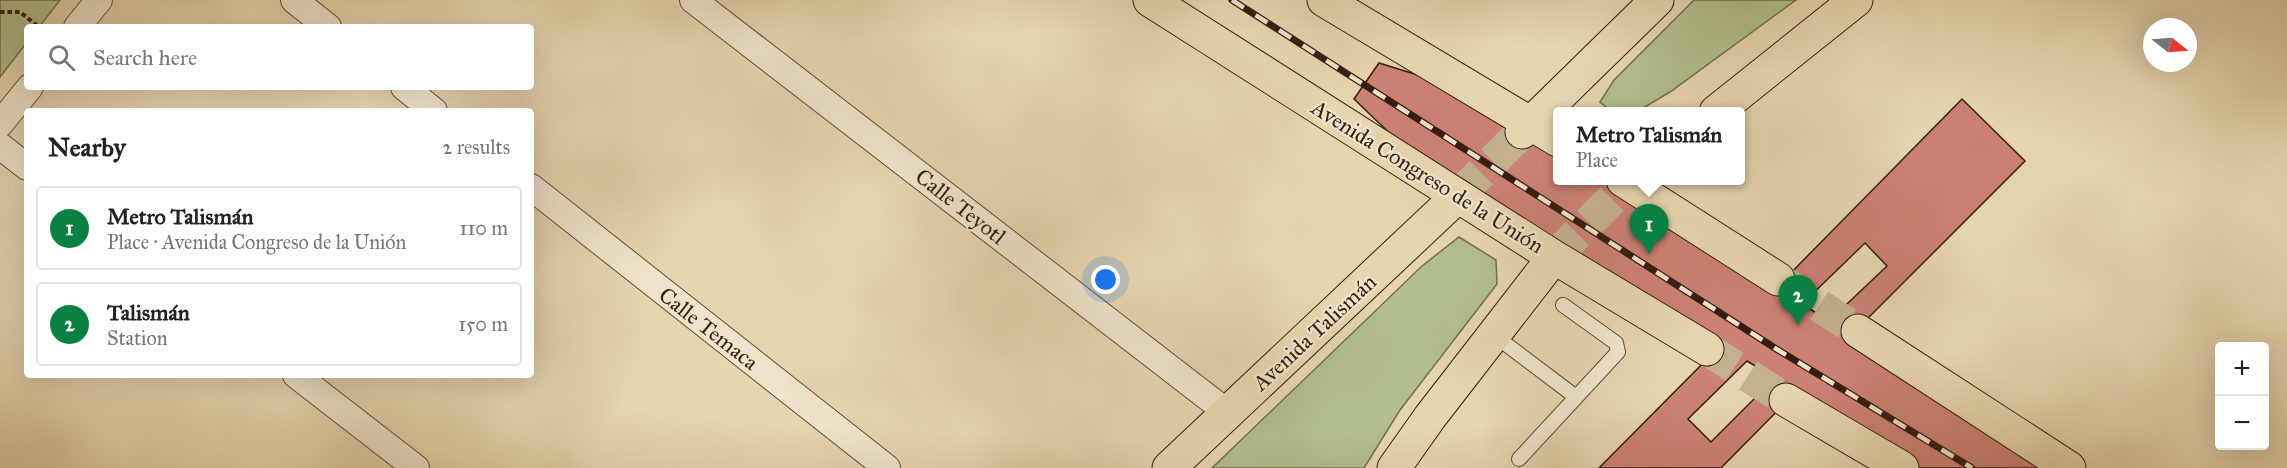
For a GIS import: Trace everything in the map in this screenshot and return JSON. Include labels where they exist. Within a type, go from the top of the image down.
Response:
[{"type":"main road","name":"Avenida Congreso de la Unión","points":[[1150,0],[1554,257],[1707,349]]},
{"type":"main road","points":[[1324,0],[1526,127],[1553,138]]},
{"type":"main road","points":[[1526,127],[1657,0]]},
{"type":"main road","points":[[1721,107],[1856,0]]},
{"type":"main road","points":[[1626,185],[1778,279]]},
{"type":"main road","name":"Avenida Talismán","points":[[1169,468],[1458,196]]},
{"type":"main road","points":[[1394,468],[1430,417],[1554,257]]},
{"type":"main road","points":[[1857,331],[2069,468]]},
{"type":"main road","points":[[1786,400],[1902,468]]},
{"type":"street","points":[[79,24],[99,0]]},
{"type":"street","points":[[294,0],[324,24]]},
{"type":"street","name":"Calle Teyotl","points":[[693,0],[1228,413]]},
{"type":"street","points":[[0,124],[28,90]]},
{"type":"street","points":[[408,90],[430,108]]},
{"type":"street","points":[[0,146],[24,165]]},
{"type":"street","name":"Calle Temaca","points":[[534,189],[887,468]]},
{"type":"street","points":[[300,378],[416,468]]},
{"type":"lane","points":[[1519,459],[1618,352],[1616,343],[1563,305]]},
{"type":"lane","points":[[1493,335],[1576,397]]},
{"type":"path","points":[[0,12],[20,12],[35,24]]},
{"type":"green space","points":[[0,0],[60,0],[41,24],[24,24],[24,46],[0,77]]},
{"type":"green space","points":[[1694,0],[1796,0],[1670,92],[1645,107],[1606,107],[1600,102],[1614,80]]},
{"type":"green space","points":[[1459,237],[1496,260],[1497,284],[1400,410],[1364,468],[1212,468],[1422,266]]},
{"type":"building","points":[[1379,63],[1447,84],[1553,150],[1553,185],[1610,185],[1776,288],[1962,99],[2025,161],[1851,335],[2065,468],[1919,468],[1796,392],[1721,468],[1599,468],[1721,345],[1406,149],[1354,99]],"holes":[[[1865,243],[1887,266],[1829,321],[1802,304]],[[1747,361],[1775,378],[1711,442],[1688,419]]]},
{"type":"tunnel","points":[[1458,196],[1522,132]]},
{"type":"tunnel","points":[[1554,257],[1619,192]]},
{"type":"tunnel","points":[[1778,279],[1858,331]]},
{"type":"tunnel","points":[[1707,349],[1786,400]]},
{"type":"railway","points":[[1232,0],[1778,350],[1972,468]]},
{"type":"place","name":"Metro Talismán","points":[[1649,254]]},
{"type":"place","name":"Talismán","points":[[1798,325]]}]
